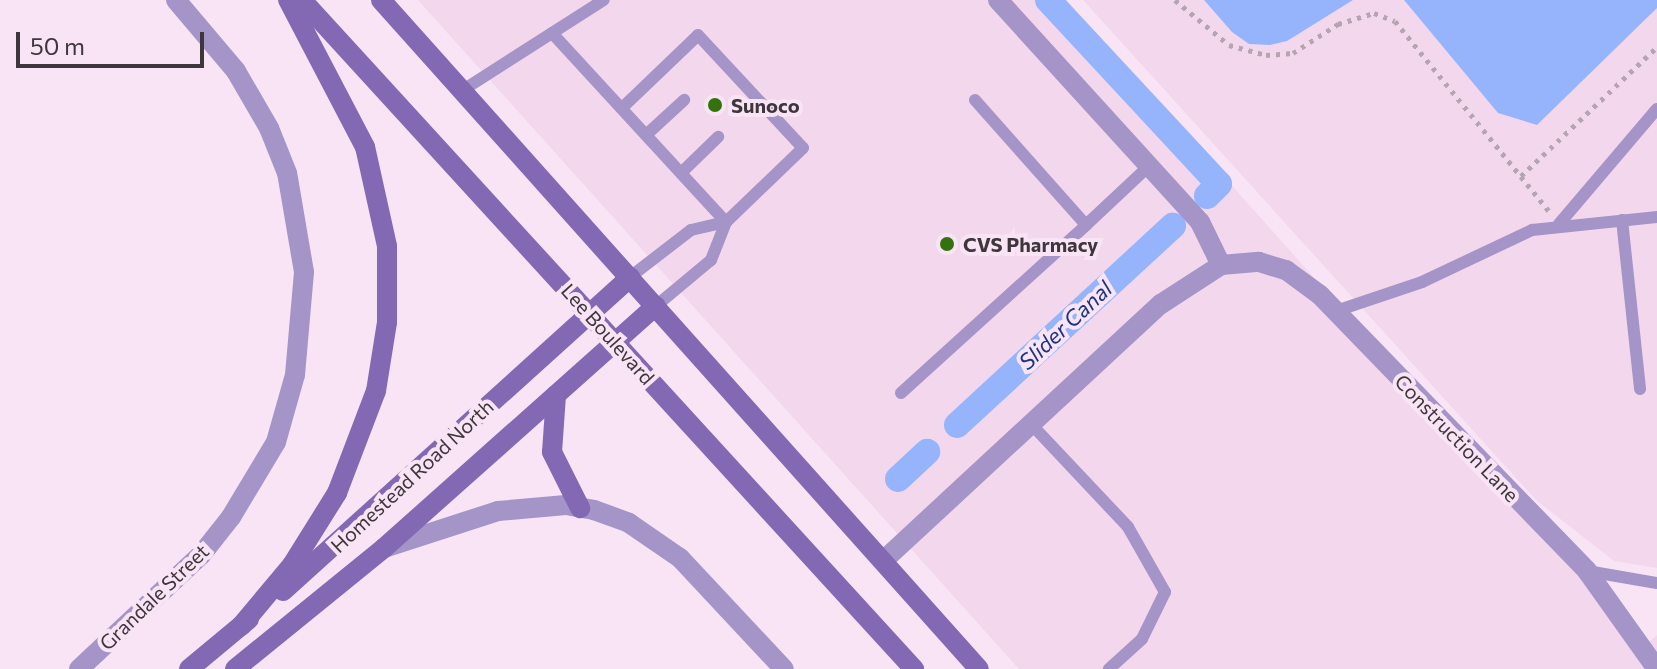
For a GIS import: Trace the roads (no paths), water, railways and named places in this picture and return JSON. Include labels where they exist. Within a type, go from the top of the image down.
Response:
[{"type":"main road","points":[[241,626],[292,565],[337,493],[376,391],[387,322],[387,246],[365,147],[349,106],[288,0]]},
{"type":"main road","name":"Lee Boulevard","points":[[302,0],[914,669]]},
{"type":"main road","points":[[381,0],[979,669]]},
{"type":"main road","name":"Homestead Road North","points":[[189,669],[363,524],[630,277]]},
{"type":"main road","name":"Homestead Road North","points":[[235,669],[384,548],[656,306]]},
{"type":"main road","points":[[556,395],[552,452],[580,508]]},
{"type":"street","name":"Grandale Street","points":[[79,669],[201,555],[231,517],[276,442],[295,375],[304,272],[287,173],[269,128],[236,71],[176,0]]},
{"type":"street","points":[[998,0],[1200,222],[1221,265]]},
{"type":"street","name":"Construction Lane","points":[[883,561],[1161,304],[1221,265],[1259,262],[1286,270],[1336,311],[1587,571],[1657,669]]},
{"type":"street","points":[[384,548],[498,511],[580,508],[629,523],[659,541],[784,669]]},
{"type":"lane","points":[[463,90],[604,0]]},
{"type":"lane","points":[[552,33],[726,222]]},
{"type":"lane","points":[[622,108],[698,35],[803,148],[726,222],[711,260],[656,306]]},
{"type":"lane","points":[[713,73],[724,63]]},
{"type":"lane","points":[[746,109],[757,98]]},
{"type":"lane","points":[[646,135],[684,100]]},
{"type":"lane","points":[[975,100],[1086,225]]},
{"type":"lane","points":[[1559,224],[1657,109]]},
{"type":"lane","points":[[681,173],[718,137]]},
{"type":"lane","points":[[901,393],[1149,166]]},
{"type":"lane","points":[[1336,311],[1422,282],[1532,230],[1559,224],[1657,217]]},
{"type":"lane","points":[[1622,220],[1640,389]]},
{"type":"lane","points":[[630,277],[691,230],[726,222]]},
{"type":"lane","points":[[1032,425],[1128,527],[1165,592],[1142,639],[1109,669]]},
{"type":"lane","points":[[1587,571],[1657,583]]},
{"type":"water","points":[[1204,0],[1353,0],[1287,41],[1270,45],[1249,44],[1232,32]]},
{"type":"water","points":[[1404,0],[1657,0],[1657,8],[1537,125],[1498,113]]},
{"type":"waterway","name":"Slider Canal","points":[[1048,0],[1219,184],[1207,196]]},
{"type":"waterway","name":"Slider Canal","points":[[957,425],[1173,226]]},
{"type":"waterway","name":"Slider Canal","points":[[898,479],[927,452]]},
{"type":"place","name":"Sunoco","points":[[715,105]]},
{"type":"place","name":"CVS Pharmacy","points":[[947,244]]}]
